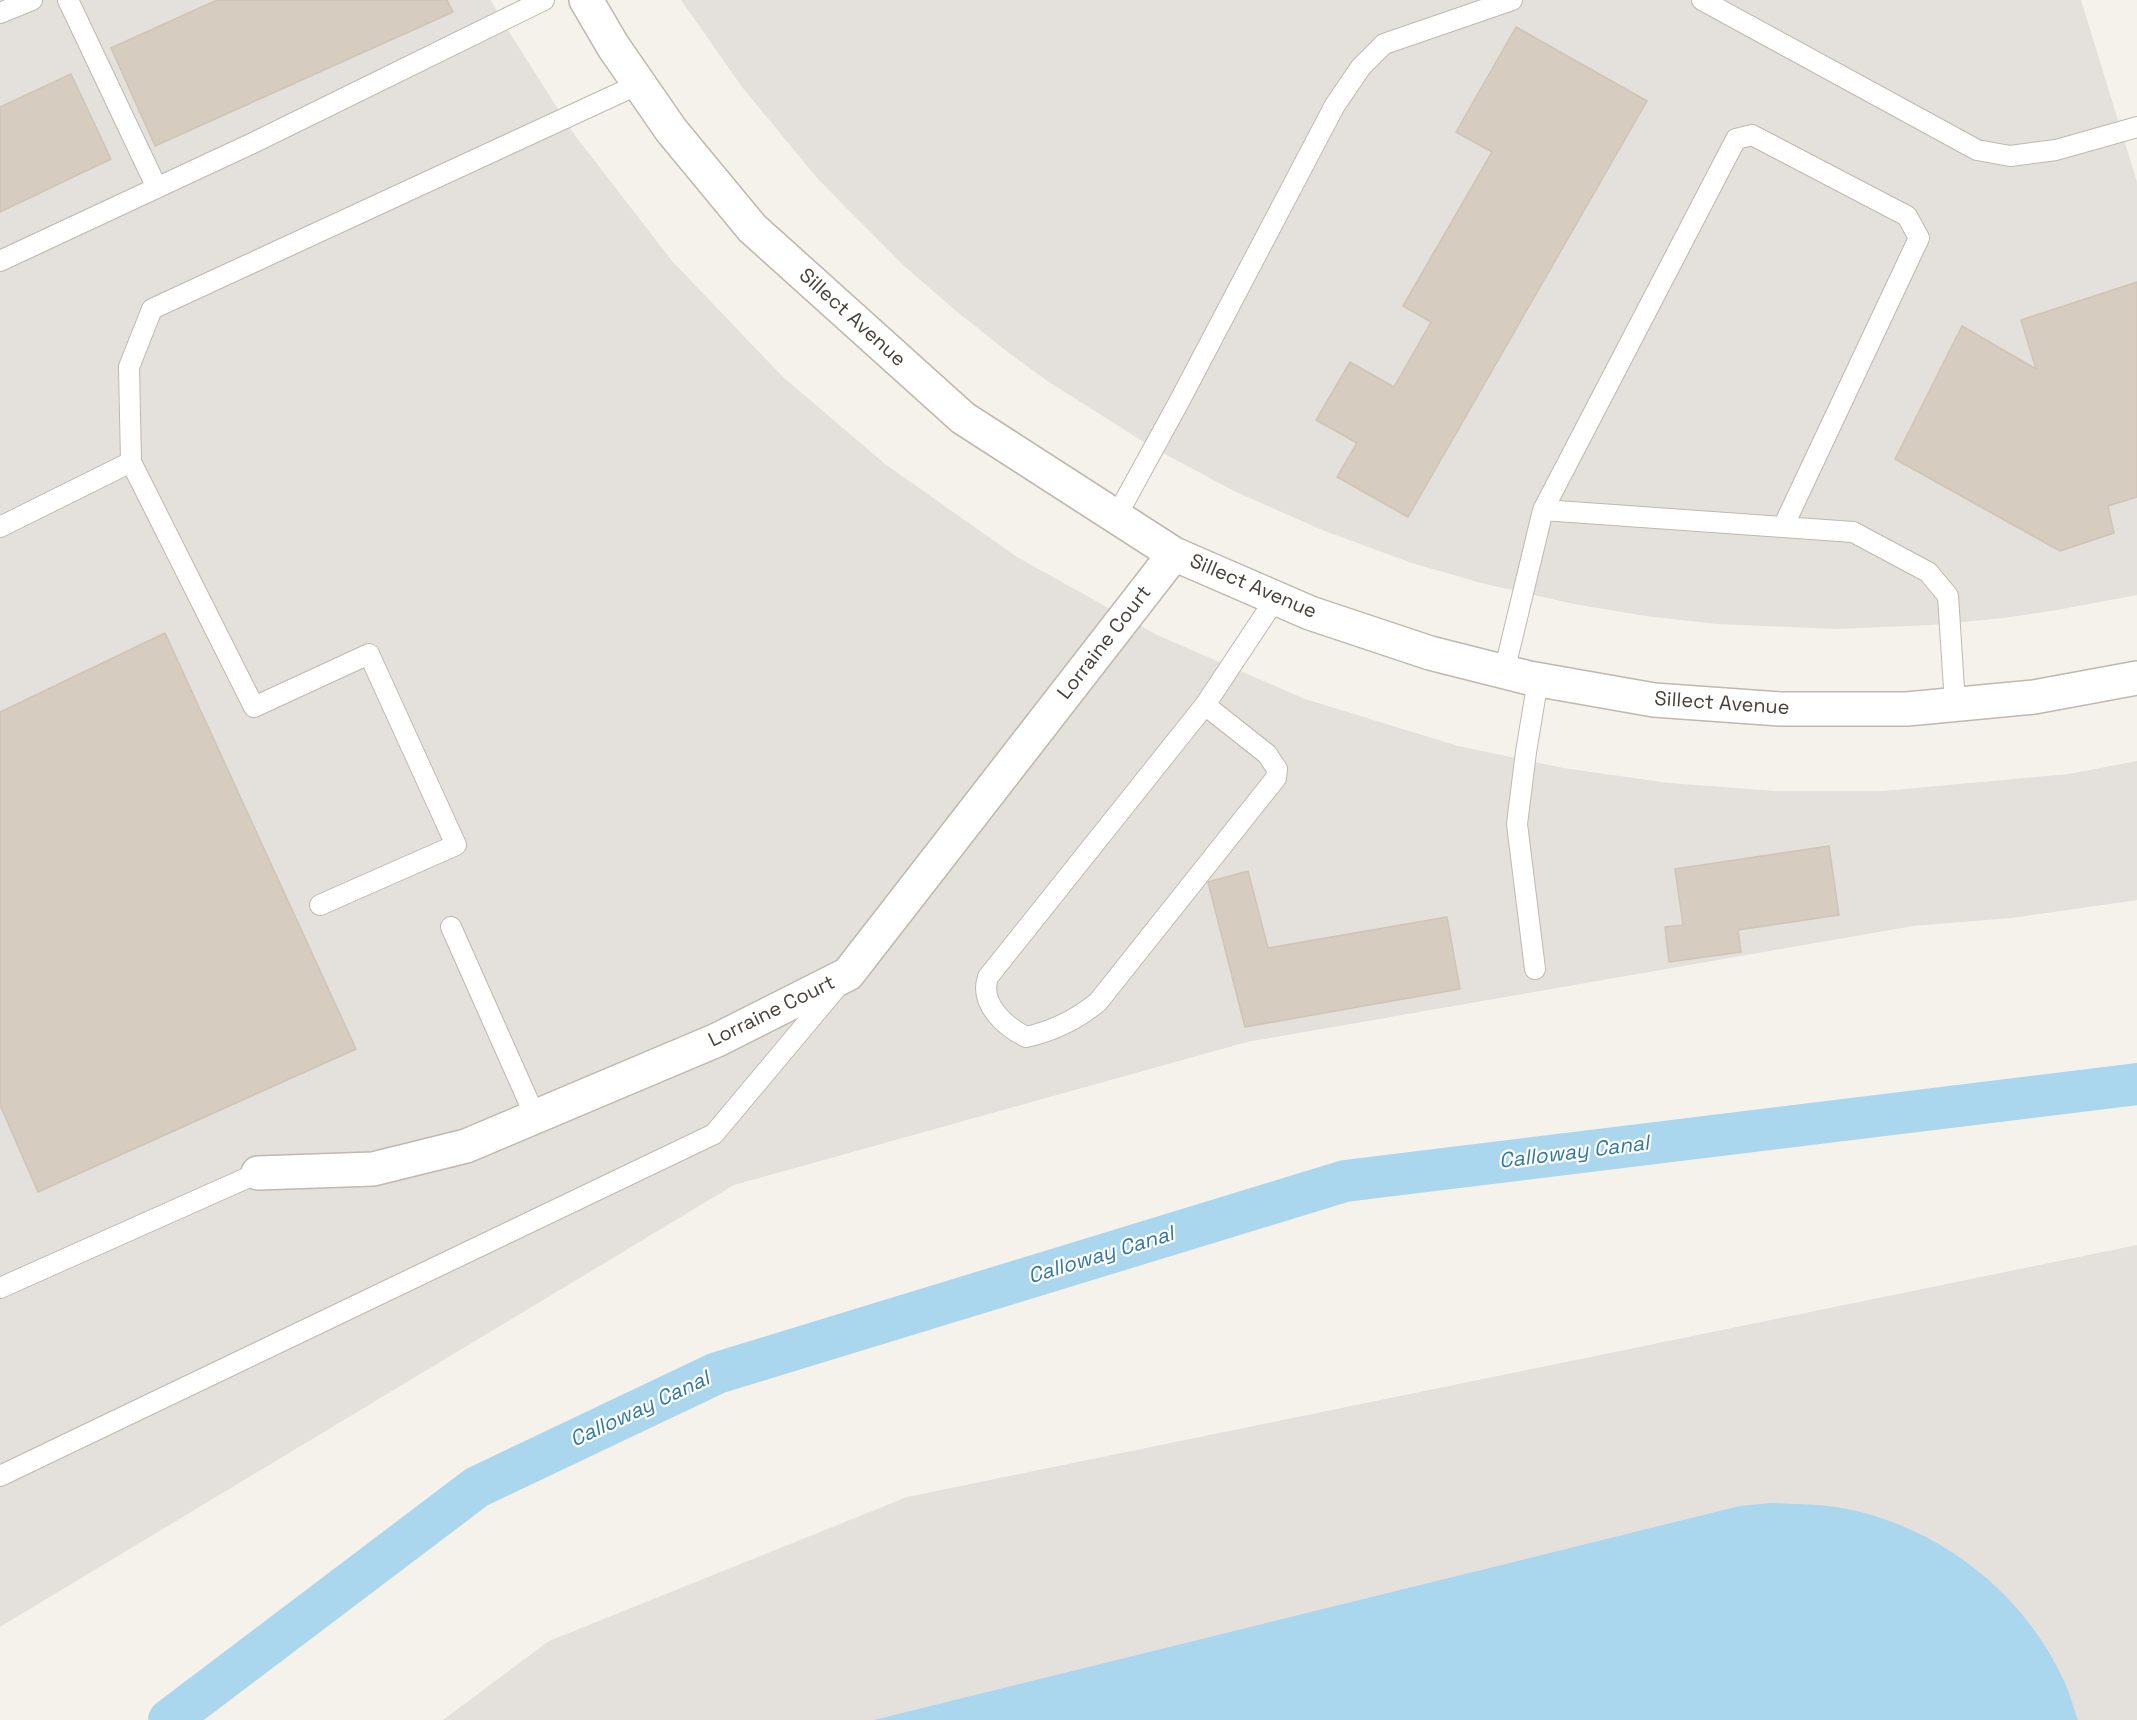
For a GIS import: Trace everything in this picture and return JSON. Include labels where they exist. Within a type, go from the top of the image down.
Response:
[{"type":"street","name":"Sillect Avenue","points":[[586,0],[613,46],[671,129],[752,228],[963,418],[1174,554],[1310,613],[1430,653],[1538,680],[1654,700],[1780,710],[1907,709],[2034,697],[2137,678]]},
{"type":"street","name":"Lorraine Court","points":[[258,1173],[373,1169],[466,1146],[717,1040],[848,975],[1174,554]]},
{"type":"lane","points":[[0,13],[32,0]]},
{"type":"lane","points":[[68,0],[158,188]]},
{"type":"lane","points":[[0,261],[158,188],[544,0]]},
{"type":"lane","points":[[1116,517],[1335,105],[1361,67],[1384,44],[1512,0]]},
{"type":"lane","points":[[1702,0],[1977,150],[2010,156],[2056,150],[2137,127]]},
{"type":"lane","points":[[320,905],[456,844],[369,654],[254,707],[131,462],[129,367],[152,309],[639,84]]},
{"type":"lane","points":[[1504,672],[1543,510],[1736,139],[1752,135],[1907,216],[1919,238],[1783,527]]},
{"type":"lane","points":[[0,527],[131,462]]},
{"type":"lane","points":[[1543,510],[1854,532],[1928,572],[1948,596],[1955,704]]},
{"type":"lane","points":[[1205,705],[1267,754],[1277,769],[1276,778],[1098,1002],[1081,1016],[1056,1029],[1026,1037],[1018,1033],[996,1015],[986,992],[988,977],[1205,705],[1276,598]]},
{"type":"lane","points":[[1535,969],[1517,825],[1538,680]]},
{"type":"lane","points":[[451,927],[535,1116]]},
{"type":"lane","points":[[0,1476],[714,1134],[848,975]]},
{"type":"lane","points":[[0,1288],[258,1173]]},
{"type":"shaded area","points":[[0,0],[491,0],[574,134],[672,261],[783,377],[885,464],[1017,557],[1157,635],[1305,699],[1458,746],[1563,768],[1669,783],[1776,791],[1883,791],[2069,774],[2137,761],[2137,900],[2011,918],[1913,926],[1247,1042],[734,1185],[0,1627]]},
{"type":"shaded area","points":[[681,0],[2081,0],[2137,182],[2137,595],[2051,611],[1932,625],[1836,629],[1717,624],[1645,616],[1574,604],[1481,583],[1412,563],[1322,530],[1234,491],[1150,446],[1049,382],[956,311],[902,264],[818,179],[742,87]]},
{"type":"shaded area","points":[[2137,1245],[2137,1720],[443,1720],[549,1641],[907,1497]]},
{"type":"water","points":[[1772,1503],[1828,1506],[1872,1515],[1907,1528],[1940,1545],[1971,1566],[2000,1590],[2025,1618],[2046,1648],[2066,1686],[2078,1720],[874,1720],[1740,1506]]},
{"type":"building","points":[[217,0],[447,0],[453,12],[155,146],[111,48]]},
{"type":"building","points":[[1516,27],[1647,101],[1408,517],[1337,477],[1357,443],[1316,420],[1350,362],[1394,387],[1431,322],[1403,306],[1492,152],[1456,132]]},
{"type":"building","points":[[71,74],[111,159],[0,212],[0,107]]},
{"type":"building","points":[[2137,282],[2137,497],[2108,506],[2114,533],[2060,551],[1895,459],[1962,326],[2036,369],[2021,320]]},
{"type":"building","points":[[165,633],[356,1049],[38,1192],[0,1105],[0,712]]},
{"type":"building","points":[[1829,846],[1839,915],[1738,930],[1741,952],[1669,962],[1665,927],[1683,925],[1675,869]]},
{"type":"building","points":[[1248,871],[1268,948],[1447,917],[1460,989],[1245,1027],[1208,882]]},
{"type":"waterway","name":"Calloway Canal","points":[[169,1720],[477,1487],[717,1373],[1345,1181],[2137,1084]]}]
